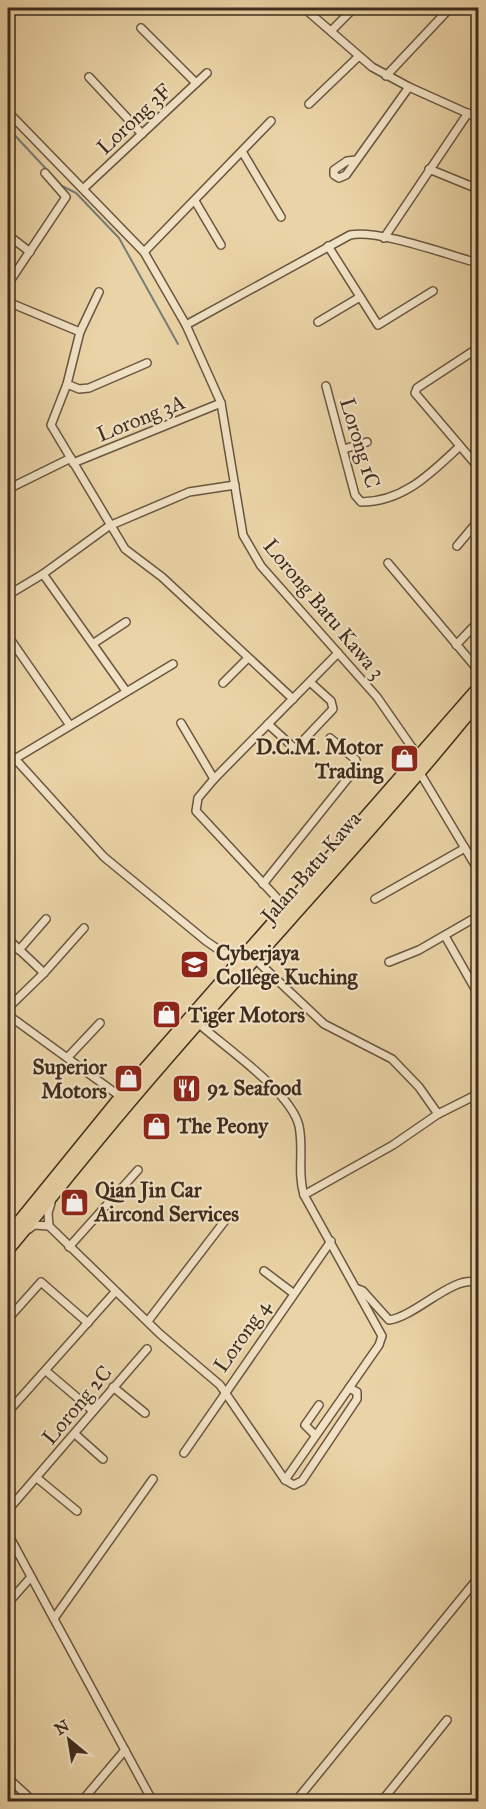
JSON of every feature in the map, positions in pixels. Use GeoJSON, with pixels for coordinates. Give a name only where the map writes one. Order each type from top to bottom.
{"type":"FeatureCollection","features":[{"type":"Feature","properties":{"kind":"highway","name":"Jalan Batu Kawa"},"geometry":{"type":"LineString","coordinates":[[8,1249],[13,1236],[121,1097],[420,759],[478,689]]}},
{"type":"Feature","properties":{"kind":"highway","name":"Jalan Batu Kawa"},"geometry":{"type":"LineString","coordinates":[[13,1236],[53,1198],[115,1119],[420,773],[478,700]]}},
{"type":"Feature","properties":{"kind":"street"},"geometry":{"type":"LineString","coordinates":[[304,8],[358,57],[386,76],[478,118]]}},
{"type":"Feature","properties":{"kind":"street"},"geometry":{"type":"LineString","coordinates":[[332,31],[354,8]]}},
{"type":"Feature","properties":{"kind":"street"},"geometry":{"type":"LineString","coordinates":[[386,76],[450,8]]}},
{"type":"Feature","properties":{"kind":"street"},"geometry":{"type":"LineString","coordinates":[[141,28],[196,83]]}},
{"type":"Feature","properties":{"kind":"street"},"geometry":{"type":"LineString","coordinates":[[309,104],[358,57]]}},
{"type":"Feature","properties":{"kind":"street","name":"Lorong 3F"},"geometry":{"type":"LineString","coordinates":[[84,188],[207,73]]}},
{"type":"Feature","properties":{"kind":"street"},"geometry":{"type":"LineString","coordinates":[[89,77],[142,134]]}},
{"type":"Feature","properties":{"kind":"street"},"geometry":{"type":"LineString","coordinates":[[356,160],[409,87]]}},
{"type":"Feature","properties":{"kind":"street","name":"Lorong Batu Kawa 3"},"geometry":{"type":"LineString","coordinates":[[8,112],[12,122],[84,188],[144,252],[186,325],[221,403],[246,544],[261,566],[377,697],[420,759]]}},
{"type":"Feature","properties":{"kind":"street"},"geometry":{"type":"LineString","coordinates":[[384,238],[468,113]]}},
{"type":"Feature","properties":{"kind":"street"},"geometry":{"type":"LineString","coordinates":[[144,252],[271,122]]}},
{"type":"Feature","properties":{"kind":"street"},"geometry":{"type":"LineString","coordinates":[[243,153],[281,217]]}},
{"type":"Feature","properties":{"kind":"street"},"geometry":{"type":"LineString","coordinates":[[429,169],[478,189]]}},
{"type":"Feature","properties":{"kind":"street"},"geometry":{"type":"LineString","coordinates":[[8,284],[66,197],[45,173]]}},
{"type":"Feature","properties":{"kind":"street"},"geometry":{"type":"LineString","coordinates":[[195,201],[221,245]]}},
{"type":"Feature","properties":{"kind":"street"},"geometry":{"type":"LineString","coordinates":[[186,325],[328,246],[358,233],[478,263]]}},
{"type":"Feature","properties":{"kind":"street"},"geometry":{"type":"LineString","coordinates":[[8,235],[30,252]]}},
{"type":"Feature","properties":{"kind":"street"},"geometry":{"type":"LineString","coordinates":[[328,246],[378,325],[433,291]]}},
{"type":"Feature","properties":{"kind":"street"},"geometry":{"type":"LineString","coordinates":[[99,292],[80,332],[67,384],[51,425],[125,549],[162,577],[293,699]]}},
{"type":"Feature","properties":{"kind":"street"},"geometry":{"type":"LineString","coordinates":[[318,322],[360,297]]}},
{"type":"Feature","properties":{"kind":"street"},"geometry":{"type":"LineString","coordinates":[[8,302],[80,332]]}},
{"type":"Feature","properties":{"kind":"street"},"geometry":{"type":"LineString","coordinates":[[478,348],[417,388],[415,393],[478,467]]}},
{"type":"Feature","properties":{"kind":"street"},"geometry":{"type":"LineString","coordinates":[[67,384],[79,389],[89,388],[147,363]]}},
{"type":"Feature","properties":{"kind":"street","name":"Lorong 1C"},"geometry":{"type":"LineString","coordinates":[[326,386],[355,495],[361,502],[370,502],[409,490],[459,447]]}},
{"type":"Feature","properties":{"kind":"street","name":"Lorong 3A"},"geometry":{"type":"LineString","coordinates":[[8,489],[72,461],[221,403]]}},
{"type":"Feature","properties":{"kind":"street"},"geometry":{"type":"LineString","coordinates":[[344,449],[367,442]]}},
{"type":"Feature","properties":{"kind":"street"},"geometry":{"type":"LineString","coordinates":[[8,595],[43,574],[109,525],[180,495],[235,485]]}},
{"type":"Feature","properties":{"kind":"street"},"geometry":{"type":"LineString","coordinates":[[457,546],[478,521]]}},
{"type":"Feature","properties":{"kind":"street"},"geometry":{"type":"LineString","coordinates":[[388,563],[478,669]]}},
{"type":"Feature","properties":{"kind":"street"},"geometry":{"type":"LineString","coordinates":[[43,574],[126,691]]}},
{"type":"Feature","properties":{"kind":"street"},"geometry":{"type":"LineString","coordinates":[[94,643],[126,622]]}},
{"type":"Feature","properties":{"kind":"street"},"geometry":{"type":"LineString","coordinates":[[456,645],[478,622]]}},
{"type":"Feature","properties":{"kind":"street"},"geometry":{"type":"LineString","coordinates":[[8,636],[69,724]]}},
{"type":"Feature","properties":{"kind":"street"},"geometry":{"type":"LineString","coordinates":[[287,909],[196,811],[198,798],[338,653]]}},
{"type":"Feature","properties":{"kind":"street"},"geometry":{"type":"LineString","coordinates":[[223,683],[248,658]]}},
{"type":"Feature","properties":{"kind":"street"},"geometry":{"type":"LineString","coordinates":[[8,763],[69,724],[173,664]]}},
{"type":"Feature","properties":{"kind":"street"},"geometry":{"type":"LineString","coordinates":[[268,724],[293,747],[297,747],[333,709],[332,701],[310,682]]}},
{"type":"Feature","properties":{"kind":"street"},"geometry":{"type":"LineString","coordinates":[[181,723],[214,779]]}},
{"type":"Feature","properties":{"kind":"street"},"geometry":{"type":"LineString","coordinates":[[263,884],[356,768],[356,760],[330,738]]}},
{"type":"Feature","properties":{"kind":"street"},"geometry":{"type":"LineString","coordinates":[[8,752],[48,799],[104,857],[206,941],[238,963]]}},
{"type":"Feature","properties":{"kind":"street"},"geometry":{"type":"LineString","coordinates":[[420,773],[478,870]]}},
{"type":"Feature","properties":{"kind":"street"},"geometry":{"type":"LineString","coordinates":[[375,899],[465,848]]}},
{"type":"Feature","properties":{"kind":"street"},"geometry":{"type":"LineString","coordinates":[[389,962],[405,957],[478,916]]}},
{"type":"Feature","properties":{"kind":"street"},"geometry":{"type":"LineString","coordinates":[[19,950],[46,919]]}},
{"type":"Feature","properties":{"kind":"street"},"geometry":{"type":"LineString","coordinates":[[8,1008],[44,973],[84,927]]}},
{"type":"Feature","properties":{"kind":"street"},"geometry":{"type":"LineString","coordinates":[[445,936],[478,994]]}},
{"type":"Feature","properties":{"kind":"street"},"geometry":{"type":"LineString","coordinates":[[8,939],[44,973]]}},
{"type":"Feature","properties":{"kind":"street"},"geometry":{"type":"LineString","coordinates":[[256,960],[324,1024],[392,1059],[419,1087],[438,1114]]}},
{"type":"Feature","properties":{"kind":"street"},"geometry":{"type":"LineString","coordinates":[[8,1015],[121,1097]]}},
{"type":"Feature","properties":{"kind":"street"},"geometry":{"type":"LineString","coordinates":[[68,1057],[100,1023]]}},
{"type":"Feature","properties":{"kind":"street"},"geometry":{"type":"LineString","coordinates":[[199,1024],[291,1105],[300,1128],[300,1183],[303,1196],[357,1288],[382,1336],[379,1345],[285,1480]]}},
{"type":"Feature","properties":{"kind":"street"},"geometry":{"type":"LineString","coordinates":[[303,1196],[393,1145],[438,1114],[478,1094]]}},
{"type":"Feature","properties":{"kind":"street"},"geometry":{"type":"LineString","coordinates":[[69,1247],[138,1170]]}},
{"type":"Feature","properties":{"kind":"street"},"geometry":{"type":"LineString","coordinates":[[53,1198],[48,1208],[49,1226],[115,1292],[224,1390],[285,1480],[294,1485],[302,1481],[357,1399],[357,1392],[350,1388]]}},
{"type":"Feature","properties":{"kind":"street"},"geometry":{"type":"LineString","coordinates":[[148,1321],[227,1218]]}},
{"type":"Feature","properties":{"kind":"street"},"geometry":{"type":"LineString","coordinates":[[13,1236],[34,1225],[49,1226]]}},
{"type":"Feature","properties":{"kind":"street","name":"Lorong 4"},"geometry":{"type":"LineString","coordinates":[[183,1453],[224,1390],[330,1241]]}},
{"type":"Feature","properties":{"kind":"street"},"geometry":{"type":"LineString","coordinates":[[264,1271],[293,1293]]}},
{"type":"Feature","properties":{"kind":"street"},"geometry":{"type":"LineString","coordinates":[[8,1319],[41,1282],[88,1323]]}},
{"type":"Feature","properties":{"kind":"street"},"geometry":{"type":"LineString","coordinates":[[357,1288],[363,1291],[389,1320],[403,1317],[464,1282],[478,1283]]}},
{"type":"Feature","properties":{"kind":"street"},"geometry":{"type":"LineString","coordinates":[[8,1412],[115,1292]]}},
{"type":"Feature","properties":{"kind":"street","name":"Lorong 2C"},"geometry":{"type":"LineString","coordinates":[[8,1510],[147,1349]]}},
{"type":"Feature","properties":{"kind":"street"},"geometry":{"type":"LineString","coordinates":[[46,1371],[93,1411]]}},
{"type":"Feature","properties":{"kind":"street"},"geometry":{"type":"LineString","coordinates":[[113,1387],[145,1413]]}},
{"type":"Feature","properties":{"kind":"street"},"geometry":{"type":"LineString","coordinates":[[315,1436],[305,1425],[319,1405]]}},
{"type":"Feature","properties":{"kind":"street"},"geometry":{"type":"LineString","coordinates":[[75,1434],[103,1459]]}},
{"type":"Feature","properties":{"kind":"street"},"geometry":{"type":"LineString","coordinates":[[37,1478],[77,1511]]}},
{"type":"Feature","properties":{"kind":"street"},"geometry":{"type":"LineString","coordinates":[[55,1617],[153,1479]]}},
{"type":"Feature","properties":{"kind":"street"},"geometry":{"type":"LineString","coordinates":[[8,1534],[55,1617],[153,1802]]}},
{"type":"Feature","properties":{"kind":"street"},"geometry":{"type":"LineString","coordinates":[[8,1603],[32,1577]]}},
{"type":"Feature","properties":{"kind":"street"},"geometry":{"type":"LineString","coordinates":[[299,1800],[478,1578]]}},
{"type":"Feature","properties":{"kind":"street"},"geometry":{"type":"LineString","coordinates":[[381,1802],[447,1720]]}},
{"type":"Feature","properties":{"kind":"street"},"geometry":{"type":"LineString","coordinates":[[81,1802],[125,1750]]}},
{"type":"Feature","properties":{"kind":"street"},"geometry":{"type":"LineString","coordinates":[[8,1778],[25,1799],[34,1802]]}},
{"type":"Feature","properties":{"kind":"waterway"},"geometry":{"type":"LineString","coordinates":[[8,128],[62,186],[76,193],[119,238],[178,344]]}},
{"type":"Feature","properties":{"kind":"place","name":"D.C.M. Motor Trading"},"geometry":{"type":"Point","coordinates":[404,759]}},
{"type":"Feature","properties":{"kind":"place","name":"Cyberjaya College Kuching"},"geometry":{"type":"Point","coordinates":[195,965]}},
{"type":"Feature","properties":{"kind":"place","name":"Tiger Motors"},"geometry":{"type":"Point","coordinates":[167,1015]}},
{"type":"Feature","properties":{"kind":"place","name":"Superior Motors"},"geometry":{"type":"Point","coordinates":[128,1079]}},
{"type":"Feature","properties":{"kind":"place","name":"92 Seafood"},"geometry":{"type":"Point","coordinates":[186,1088]}},
{"type":"Feature","properties":{"kind":"place","name":"The Peony"},"geometry":{"type":"Point","coordinates":[156,1126]}},
{"type":"Feature","properties":{"kind":"place","name":"Qian Jin Car Aircond Services"},"geometry":{"type":"Point","coordinates":[74,1202]}}]}
